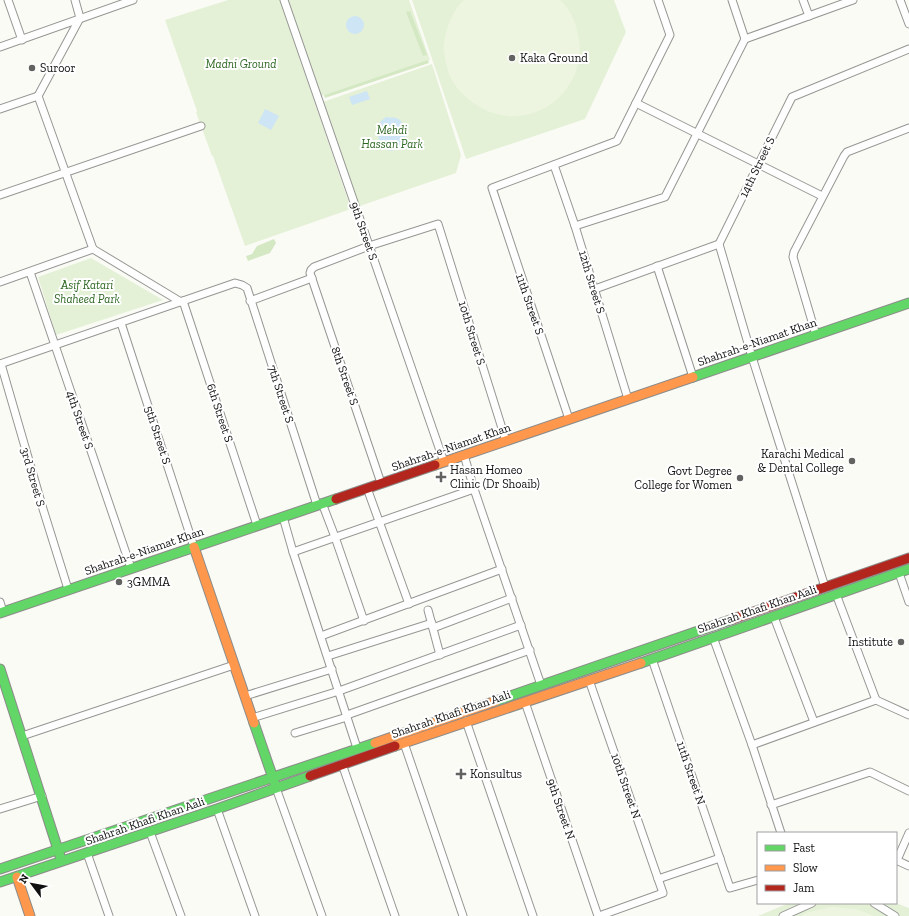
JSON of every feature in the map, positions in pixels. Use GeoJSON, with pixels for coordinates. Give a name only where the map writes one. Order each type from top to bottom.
{"type":"FeatureCollection","features":[{"type":"Feature","properties":{"kind":"main road","name":"Shahrah-e-Niamat Khan"},"geometry":{"type":"LineString","coordinates":[[2,612],[909,304]]}},
{"type":"Feature","properties":{"kind":"main road"},"geometry":{"type":"LineString","coordinates":[[194,547],[276,788]]}},
{"type":"Feature","properties":{"kind":"main road","name":"Shahrah Khafi Khan Aali"},"geometry":{"type":"LineString","coordinates":[[0,869],[273,778],[909,558]]}},
{"type":"Feature","properties":{"kind":"main road","name":"Shahrah Khafi Khan Aali"},"geometry":{"type":"LineString","coordinates":[[0,882],[217,809],[466,721],[775,617],[909,569]]}},
{"type":"Feature","properties":{"kind":"main road"},"geometry":{"type":"LineString","coordinates":[[775,617],[776,605]]}},
{"type":"Feature","properties":{"kind":"main road"},"geometry":{"type":"LineString","coordinates":[[766,608],[775,617]]}},
{"type":"Feature","properties":{"kind":"main road"},"geometry":{"type":"LineString","coordinates":[[653,647],[654,658]]}},
{"type":"Feature","properties":{"kind":"main road"},"geometry":{"type":"LineString","coordinates":[[0,669],[2,681],[42,796],[62,862]]}},
{"type":"Feature","properties":{"kind":"main road"},"geometry":{"type":"LineString","coordinates":[[539,686],[540,697]]}},
{"type":"Feature","properties":{"kind":"main road"},"geometry":{"type":"LineString","coordinates":[[17,877],[30,916]]}},
{"type":"Feature","properties":{"kind":"street"},"geometry":{"type":"LineString","coordinates":[[8,0],[22,40]]}},
{"type":"Feature","properties":{"kind":"street"},"geometry":{"type":"LineString","coordinates":[[0,109],[38,96],[80,18],[75,0]]}},
{"type":"Feature","properties":{"kind":"street"},"geometry":{"type":"LineString","coordinates":[[0,47],[133,0]]}},
{"type":"Feature","properties":{"kind":"street","name":"9th Street S"},"geometry":{"type":"LineString","coordinates":[[284,0],[444,462]]}},
{"type":"Feature","properties":{"kind":"street"},"geometry":{"type":"LineString","coordinates":[[554,165],[617,141],[670,35],[658,0]]}},
{"type":"Feature","properties":{"kind":"street"},"geometry":{"type":"LineString","coordinates":[[732,0],[745,39]]}},
{"type":"Feature","properties":{"kind":"street"},"geometry":{"type":"LineString","coordinates":[[803,0],[809,16]]}},
{"type":"Feature","properties":{"kind":"street"},"geometry":{"type":"LineString","coordinates":[[575,226],[665,197],[745,39],[853,0]]}},
{"type":"Feature","properties":{"kind":"street"},"geometry":{"type":"LineString","coordinates":[[900,0],[909,24]]}},
{"type":"Feature","properties":{"kind":"street","name":"14th Street S"},"geometry":{"type":"LineString","coordinates":[[719,244],[792,97],[909,49]]}},
{"type":"Feature","properties":{"kind":"street"},"geometry":{"type":"LineString","coordinates":[[38,96],[93,249],[182,302]]}},
{"type":"Feature","properties":{"kind":"street"},"geometry":{"type":"LineString","coordinates":[[636,103],[822,196]]}},
{"type":"Feature","properties":{"kind":"street"},"geometry":{"type":"LineString","coordinates":[[0,195],[201,126]]}},
{"type":"Feature","properties":{"kind":"street"},"geometry":{"type":"LineString","coordinates":[[816,335],[793,257],[794,252],[844,156],[848,152],[909,128]]}},
{"type":"Feature","properties":{"kind":"street","name":"11th Street S"},"geometry":{"type":"LineString","coordinates":[[554,165],[492,188],[569,419]]}},
{"type":"Feature","properties":{"kind":"street","name":"12th Street S"},"geometry":{"type":"LineString","coordinates":[[554,165],[575,226],[628,399]]}},
{"type":"Feature","properties":{"kind":"street","name":"10th Street S"},"geometry":{"type":"LineString","coordinates":[[369,246],[438,224],[506,441]]}},
{"type":"Feature","properties":{"kind":"street"},"geometry":{"type":"LineString","coordinates":[[594,289],[719,244],[752,357],[825,587]]}},
{"type":"Feature","properties":{"kind":"street","name":"8th Street S"},"geometry":{"type":"LineString","coordinates":[[369,246],[314,267],[310,273],[381,483]]}},
{"type":"Feature","properties":{"kind":"street"},"geometry":{"type":"LineString","coordinates":[[0,282],[93,249]]}},
{"type":"Feature","properties":{"kind":"street"},"geometry":{"type":"LineString","coordinates":[[657,266],[693,377]]}},
{"type":"Feature","properties":{"kind":"street","name":"4th Street S"},"geometry":{"type":"LineString","coordinates":[[30,272],[131,568]]}},
{"type":"Feature","properties":{"kind":"street"},"geometry":{"type":"LineString","coordinates":[[250,300],[312,278]]}},
{"type":"Feature","properties":{"kind":"street","name":"7th Street S"},"geometry":{"type":"LineString","coordinates":[[182,302],[235,283],[247,288],[319,504],[335,538],[364,620]]}},
{"type":"Feature","properties":{"kind":"street"},"geometry":{"type":"LineString","coordinates":[[0,364],[182,302]]}},
{"type":"Feature","properties":{"kind":"street","name":"6th Street S"},"geometry":{"type":"LineString","coordinates":[[182,302],[257,525]]}},
{"type":"Feature","properties":{"kind":"street","name":"5th Street S"},"geometry":{"type":"LineString","coordinates":[[121,323],[194,547]]}},
{"type":"Feature","properties":{"kind":"street","name":"3rd Street S"},"geometry":{"type":"LineString","coordinates":[[0,364],[68,590]]}},
{"type":"Feature","properties":{"kind":"street"},"geometry":{"type":"LineString","coordinates":[[464,455],[474,489],[522,625],[539,686]]}},
{"type":"Feature","properties":{"kind":"street"},"geometry":{"type":"LineString","coordinates":[[367,488],[409,604]]}},
{"type":"Feature","properties":{"kind":"street"},"geometry":{"type":"LineString","coordinates":[[293,552],[474,489]]}},
{"type":"Feature","properties":{"kind":"street"},"geometry":{"type":"LineString","coordinates":[[283,517],[357,748]]}},
{"type":"Feature","properties":{"kind":"street"},"geometry":{"type":"LineString","coordinates":[[322,636],[502,569]]}},
{"type":"Feature","properties":{"kind":"street"},"geometry":{"type":"LineString","coordinates":[[899,573],[909,602]]}},
{"type":"Feature","properties":{"kind":"street"},"geometry":{"type":"LineString","coordinates":[[836,594],[876,700]]}},
{"type":"Feature","properties":{"kind":"street"},"geometry":{"type":"LineString","coordinates":[[328,656],[433,625],[512,598]]}},
{"type":"Feature","properties":{"kind":"street"},"geometry":{"type":"LineString","coordinates":[[0,602],[2,612]]}},
{"type":"Feature","properties":{"kind":"street"},"geometry":{"type":"LineString","coordinates":[[428,610],[440,655]]}},
{"type":"Feature","properties":{"kind":"street"},"geometry":{"type":"LineString","coordinates":[[775,617],[814,722]]}},
{"type":"Feature","properties":{"kind":"street"},"geometry":{"type":"LineString","coordinates":[[252,718],[339,691],[522,625]]}},
{"type":"Feature","properties":{"kind":"street"},"geometry":{"type":"LineString","coordinates":[[713,637],[752,745],[781,832]]}},
{"type":"Feature","properties":{"kind":"street"},"geometry":{"type":"LineString","coordinates":[[295,733],[347,716],[530,650]]}},
{"type":"Feature","properties":{"kind":"street","name":"11th Street N"},"geometry":{"type":"LineString","coordinates":[[654,658],[730,888],[757,880]]}},
{"type":"Feature","properties":{"kind":"street"},"geometry":{"type":"LineString","coordinates":[[22,736],[234,665]]}},
{"type":"Feature","properties":{"kind":"street"},"geometry":{"type":"LineString","coordinates":[[245,696],[332,669]]}},
{"type":"Feature","properties":{"kind":"street","name":"10th Street N"},"geometry":{"type":"LineString","coordinates":[[589,680],[663,893],[598,916]]}},
{"type":"Feature","properties":{"kind":"street"},"geometry":{"type":"LineString","coordinates":[[752,745],[876,700],[909,715]]}},
{"type":"Feature","properties":{"kind":"street","name":"9th Street N"},"geometry":{"type":"LineString","coordinates":[[525,702],[598,916]]}},
{"type":"Feature","properties":{"kind":"street"},"geometry":{"type":"LineString","coordinates":[[466,721],[534,916]]}},
{"type":"Feature","properties":{"kind":"street"},"geometry":{"type":"LineString","coordinates":[[404,743],[463,916]]}},
{"type":"Feature","properties":{"kind":"street"},"geometry":{"type":"LineString","coordinates":[[342,764],[395,916]]}},
{"type":"Feature","properties":{"kind":"street"},"geometry":{"type":"LineString","coordinates":[[771,805],[870,772],[909,792]]}},
{"type":"Feature","properties":{"kind":"street"},"geometry":{"type":"LineString","coordinates":[[276,788],[322,916]]}},
{"type":"Feature","properties":{"kind":"street"},"geometry":{"type":"LineString","coordinates":[[0,809],[42,796]]}},
{"type":"Feature","properties":{"kind":"street"},"geometry":{"type":"LineString","coordinates":[[217,809],[255,916]]}},
{"type":"Feature","properties":{"kind":"street"},"geometry":{"type":"LineString","coordinates":[[150,832],[181,916]]}},
{"type":"Feature","properties":{"kind":"street"},"geometry":{"type":"LineString","coordinates":[[897,858],[909,833]]}},
{"type":"Feature","properties":{"kind":"street"},"geometry":{"type":"LineString","coordinates":[[87,853],[109,916]]}},
{"type":"Feature","properties":{"kind":"street"},"geometry":{"type":"LineString","coordinates":[[658,879],[720,858]]}},
{"type":"Feature","properties":{"kind":"street"},"geometry":{"type":"LineString","coordinates":[[897,860],[909,866]]}},
{"type":"Feature","properties":{"kind":"street"},"geometry":{"type":"LineString","coordinates":[[783,916],[810,904]]}},
{"type":"Feature","properties":{"kind":"street"},"geometry":{"type":"LineString","coordinates":[[876,904],[895,916]]}},
{"type":"Feature","properties":{"kind":"green space","name":"Madni Ground"},"geometry":{"type":"Polygon","coordinates":[[[228,0],[280,0],[351,209],[245,246],[196,112],[197,111],[165,20],[228,0]]]}},
{"type":"Feature","properties":{"kind":"green space"},"geometry":{"type":"Polygon","coordinates":[[[284,0],[409,0],[430,60],[318,97],[284,0]]]}},
{"type":"Feature","properties":{"kind":"green space"},"geometry":{"type":"Polygon","coordinates":[[[412,0],[614,0],[626,32],[585,119],[466,159],[412,0]]]}},
{"type":"Feature","properties":{"kind":"green space","name":"Kaka Ground"},"geometry":{"type":"Polygon","coordinates":[[[464,0],[560,0],[564,4],[575,23],[578,34],[580,45],[579,59],[573,78],[563,92],[551,104],[538,111],[523,115],[508,116],[492,113],[478,106],[464,95],[457,87],[449,73],[444,47],[446,31],[457,9],[464,0]]]}},
{"type":"Feature","properties":{"kind":"green space"},"geometry":{"type":"Polygon","coordinates":[[[410,11],[427,55],[423,56],[406,12],[410,11]]]}},
{"type":"Feature","properties":{"kind":"green space"},"geometry":{"type":"Polygon","coordinates":[[[428,60],[429,63],[325,98],[324,95],[428,60]]]}},
{"type":"Feature","properties":{"kind":"green space","name":"Mehdi Hassan Park"},"geometry":{"type":"Polygon","coordinates":[[[432,64],[461,155],[456,173],[354,208],[320,103],[432,64]]]}},
{"type":"Feature","properties":{"kind":"green space"},"geometry":{"type":"Polygon","coordinates":[[[274,239],[276,243],[270,253],[248,261],[246,256],[252,254],[257,246],[274,239]]]}},
{"type":"Feature","properties":{"kind":"green space","name":"Asif Katari Shaheed Park"},"geometry":{"type":"Polygon","coordinates":[[[91,258],[163,300],[56,335],[38,277],[91,258]]]}},
{"type":"Feature","properties":{"kind":"green space"},"geometry":{"type":"Polygon","coordinates":[[[897,903],[909,908],[909,916],[758,916],[787,904],[897,903]]]}},
{"type":"Feature","properties":{"kind":"green space"},"geometry":{"type":"Polygon","coordinates":[[[831,907],[856,909],[874,916],[801,916],[806,913],[831,907]]]}},
{"type":"Feature","properties":{"kind":"water"},"geometry":{"type":"Polygon","coordinates":[[[355,16],[361,19],[364,25],[361,31],[355,34],[349,31],[346,25],[349,19],[355,16]]]}},
{"type":"Feature","properties":{"kind":"water"},"geometry":{"type":"Polygon","coordinates":[[[367,91],[370,99],[352,105],[349,97],[367,91]]]}},
{"type":"Feature","properties":{"kind":"water"},"geometry":{"type":"Polygon","coordinates":[[[265,109],[279,116],[271,130],[258,123],[265,109]]]}},
{"type":"Feature","properties":{"kind":"water"},"geometry":{"type":"Polygon","coordinates":[[[386,117],[399,120],[404,125],[405,129],[405,144],[394,150],[384,149],[379,138],[378,127],[380,122],[386,117]]]}},
{"type":"Feature","properties":{"kind":"traffic: fast"},"geometry":{"type":"LineString","coordinates":[[693,377],[909,303]]}},
{"type":"Feature","properties":{"kind":"traffic: fast"},"geometry":{"type":"LineString","coordinates":[[0,613],[336,499]]}},
{"type":"Feature","properties":{"kind":"traffic: fast"},"geometry":{"type":"LineString","coordinates":[[641,663],[909,569]]}},
{"type":"Feature","properties":{"kind":"traffic: fast"},"geometry":{"type":"LineString","coordinates":[[496,701],[733,619]]}},
{"type":"Feature","properties":{"kind":"traffic: fast"},"geometry":{"type":"LineString","coordinates":[[0,669],[60,856]]}},
{"type":"Feature","properties":{"kind":"traffic: fast"},"geometry":{"type":"LineString","coordinates":[[254,723],[275,784]]}},
{"type":"Feature","properties":{"kind":"traffic: fast"},"geometry":{"type":"LineString","coordinates":[[0,869],[375,743]]}},
{"type":"Feature","properties":{"kind":"traffic: fast"},"geometry":{"type":"LineString","coordinates":[[0,882],[310,776]]}},
{"type":"Feature","properties":{"kind":"traffic: slow"},"geometry":{"type":"LineString","coordinates":[[435,465],[693,377]]}},
{"type":"Feature","properties":{"kind":"traffic: slow"},"geometry":{"type":"LineString","coordinates":[[194,547],[254,723]]}},
{"type":"Feature","properties":{"kind":"traffic: slow"},"geometry":{"type":"LineString","coordinates":[[395,746],[641,663]]}},
{"type":"Feature","properties":{"kind":"traffic: slow"},"geometry":{"type":"LineString","coordinates":[[375,743],[496,701]]}},
{"type":"Feature","properties":{"kind":"traffic: slow"},"geometry":{"type":"LineString","coordinates":[[17,877],[30,916]]}},
{"type":"Feature","properties":{"kind":"traffic: jam"},"geometry":{"type":"LineString","coordinates":[[336,499],[435,465]]}},
{"type":"Feature","properties":{"kind":"traffic: jam"},"geometry":{"type":"LineString","coordinates":[[733,619],[909,558]]}},
{"type":"Feature","properties":{"kind":"traffic: jam"},"geometry":{"type":"LineString","coordinates":[[310,776],[395,746]]}},
{"type":"Feature","properties":{"kind":"place","name":"Kaka Ground"},"geometry":{"type":"Point","coordinates":[512,58]}},
{"type":"Feature","properties":{"kind":"place","name":"Suroor"},"geometry":{"type":"Point","coordinates":[32,68]}},
{"type":"Feature","properties":{"kind":"place","name":"Karachi Medical & Dental College"},"geometry":{"type":"Point","coordinates":[852,461]}},
{"type":"Feature","properties":{"kind":"place","name":"Hasan Homeo Clinic (Dr Shoaib)"},"geometry":{"type":"Point","coordinates":[441,477]}},
{"type":"Feature","properties":{"kind":"place","name":"Govt Degree College for Women"},"geometry":{"type":"Point","coordinates":[740,478]}},
{"type":"Feature","properties":{"kind":"place","name":"3GMMA"},"geometry":{"type":"Point","coordinates":[119,582]}},
{"type":"Feature","properties":{"kind":"place","name":"Institute"},"geometry":{"type":"Point","coordinates":[901,642]}},
{"type":"Feature","properties":{"kind":"place","name":"Konsultus"},"geometry":{"type":"Point","coordinates":[461,774]}}]}
